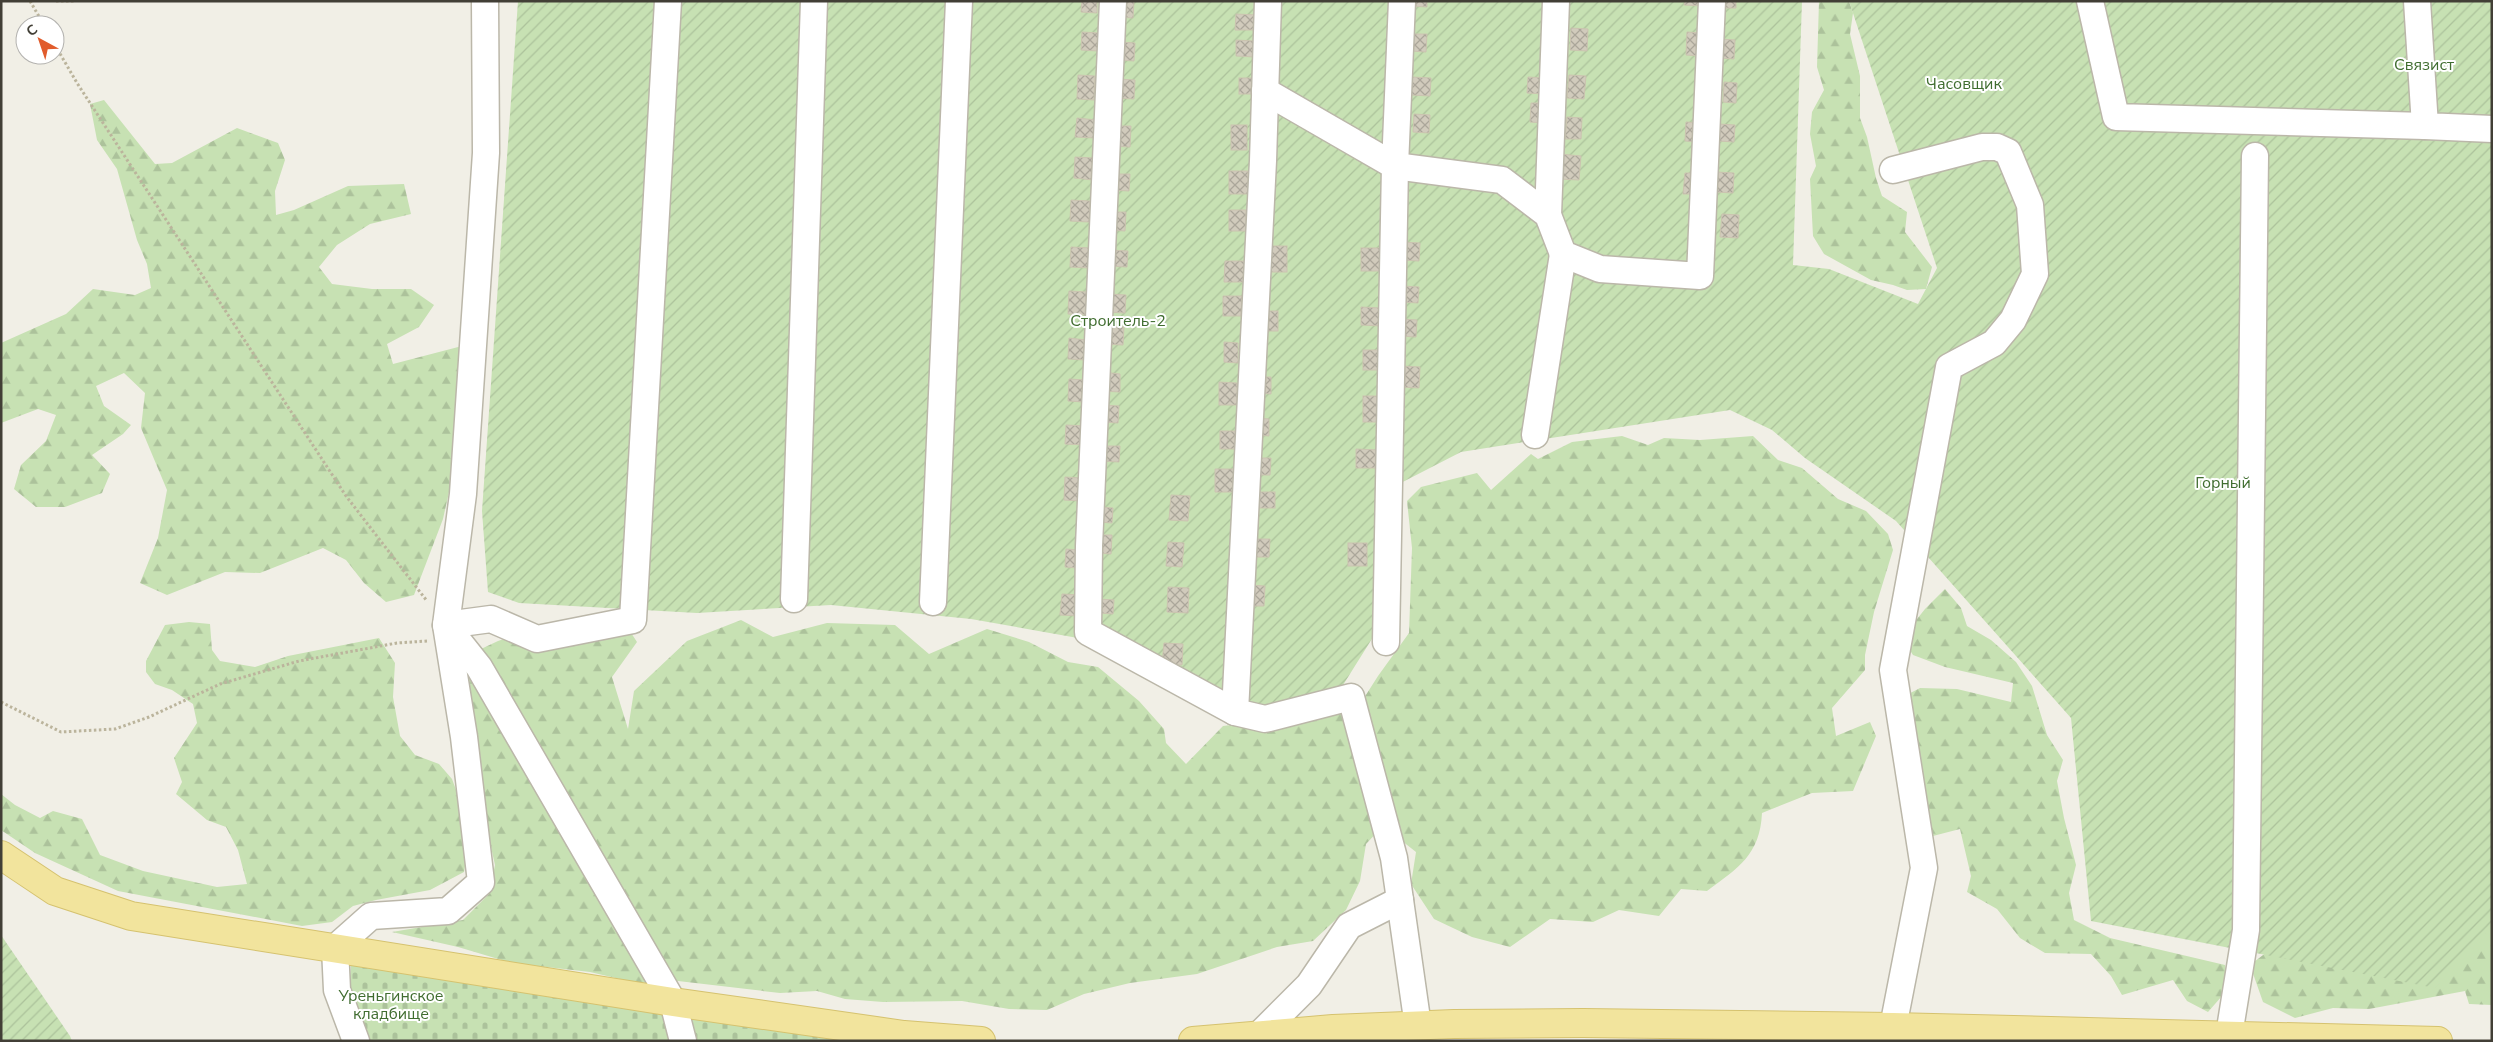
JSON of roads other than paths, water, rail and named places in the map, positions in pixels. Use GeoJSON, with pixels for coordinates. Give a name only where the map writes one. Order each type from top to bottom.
{"type":"FeatureCollection","features":[{"type":"Feature","properties":{"kind":"main road"},"geometry":{"type":"LineString","coordinates":[[1,855],[56,891],[131,916],[673,1002],[904,1034],[981,1041]]}},
{"type":"Feature","properties":{"kind":"main road"},"geometry":{"type":"LineString","coordinates":[[1193,1041],[1259,1035],[1331,1035],[1418,1026],[1583,1023],[1906,1031],[2229,1035],[2438,1041]]}},
{"type":"Feature","properties":{"kind":"lane"},"geometry":{"type":"LineString","coordinates":[[356,1041],[337,990],[335,948],[371,916],[448,910],[481,882],[464,737],[447,633],[463,494],[486,153],[484,1]]}},
{"type":"Feature","properties":{"kind":"lane"},"geometry":{"type":"LineString","coordinates":[[447,633],[491,620],[537,640],[633,620],[668,1]]}},
{"type":"Feature","properties":{"kind":"lane"},"geometry":{"type":"LineString","coordinates":[[794,599],[814,1]]}},
{"type":"Feature","properties":{"kind":"lane"},"geometry":{"type":"LineString","coordinates":[[933,602],[959,1]]}},
{"type":"Feature","properties":{"kind":"lane"},"geometry":{"type":"LineString","coordinates":[[1113,1],[1089,546],[1088,632],[1235,712],[1265,718],[1351,698],[1394,858],[1418,1026]]}},
{"type":"Feature","properties":{"kind":"lane"},"geometry":{"type":"LineString","coordinates":[[1235,712],[1268,1]]}},
{"type":"Feature","properties":{"kind":"lane"},"geometry":{"type":"LineString","coordinates":[[1386,642],[1395,166],[1402,1]]}},
{"type":"Feature","properties":{"kind":"lane"},"geometry":{"type":"LineString","coordinates":[[1535,435],[1563,254],[1548,214],[1556,1]]}},
{"type":"Feature","properties":{"kind":"lane"},"geometry":{"type":"LineString","coordinates":[[1563,254],[1600,269],[1700,276],[1712,1]]}},
{"type":"Feature","properties":{"kind":"lane"},"geometry":{"type":"LineString","coordinates":[[2090,1],[2116,117],[2492,129]]}},
{"type":"Feature","properties":{"kind":"lane"},"geometry":{"type":"LineString","coordinates":[[2418,1],[2425,126]]}},
{"type":"Feature","properties":{"kind":"lane"},"geometry":{"type":"LineString","coordinates":[[1265,91],[1395,166],[1502,180],[1548,214]]}},
{"type":"Feature","properties":{"kind":"lane"},"geometry":{"type":"LineString","coordinates":[[1893,170],[1982,147],[1997,147],[2008,152],[2030,205],[2035,274],[2013,320],[1994,343],[1949,367],[1893,670],[1924,868],[1906,1031]]}},
{"type":"Feature","properties":{"kind":"lane"},"geometry":{"type":"LineString","coordinates":[[2229,1035],[2246,930],[2255,156]]}},
{"type":"Feature","properties":{"kind":"lane"},"geometry":{"type":"LineString","coordinates":[[447,633],[479,668],[673,1002],[683,1041]]}},
{"type":"Feature","properties":{"kind":"lane"},"geometry":{"type":"LineString","coordinates":[[1259,1035],[1309,985],[1349,926],[1400,900]]}},
{"type":"Feature","properties":{"kind":"park label","name":"Связист"},"geometry":{"type":"Point","coordinates":[2424,65]}},
{"type":"Feature","properties":{"kind":"park label","name":"Часовщик"},"geometry":{"type":"Point","coordinates":[1964,84]}},
{"type":"Feature","properties":{"kind":"park label","name":"Строитель-2"},"geometry":{"type":"Point","coordinates":[1118,321]}},
{"type":"Feature","properties":{"kind":"park label","name":"Горный"},"geometry":{"type":"Point","coordinates":[2223,483]}},
{"type":"Feature","properties":{"kind":"park label","name":"Уреньгинское кладбище"},"geometry":{"type":"Point","coordinates":[391,1005]}}]}
